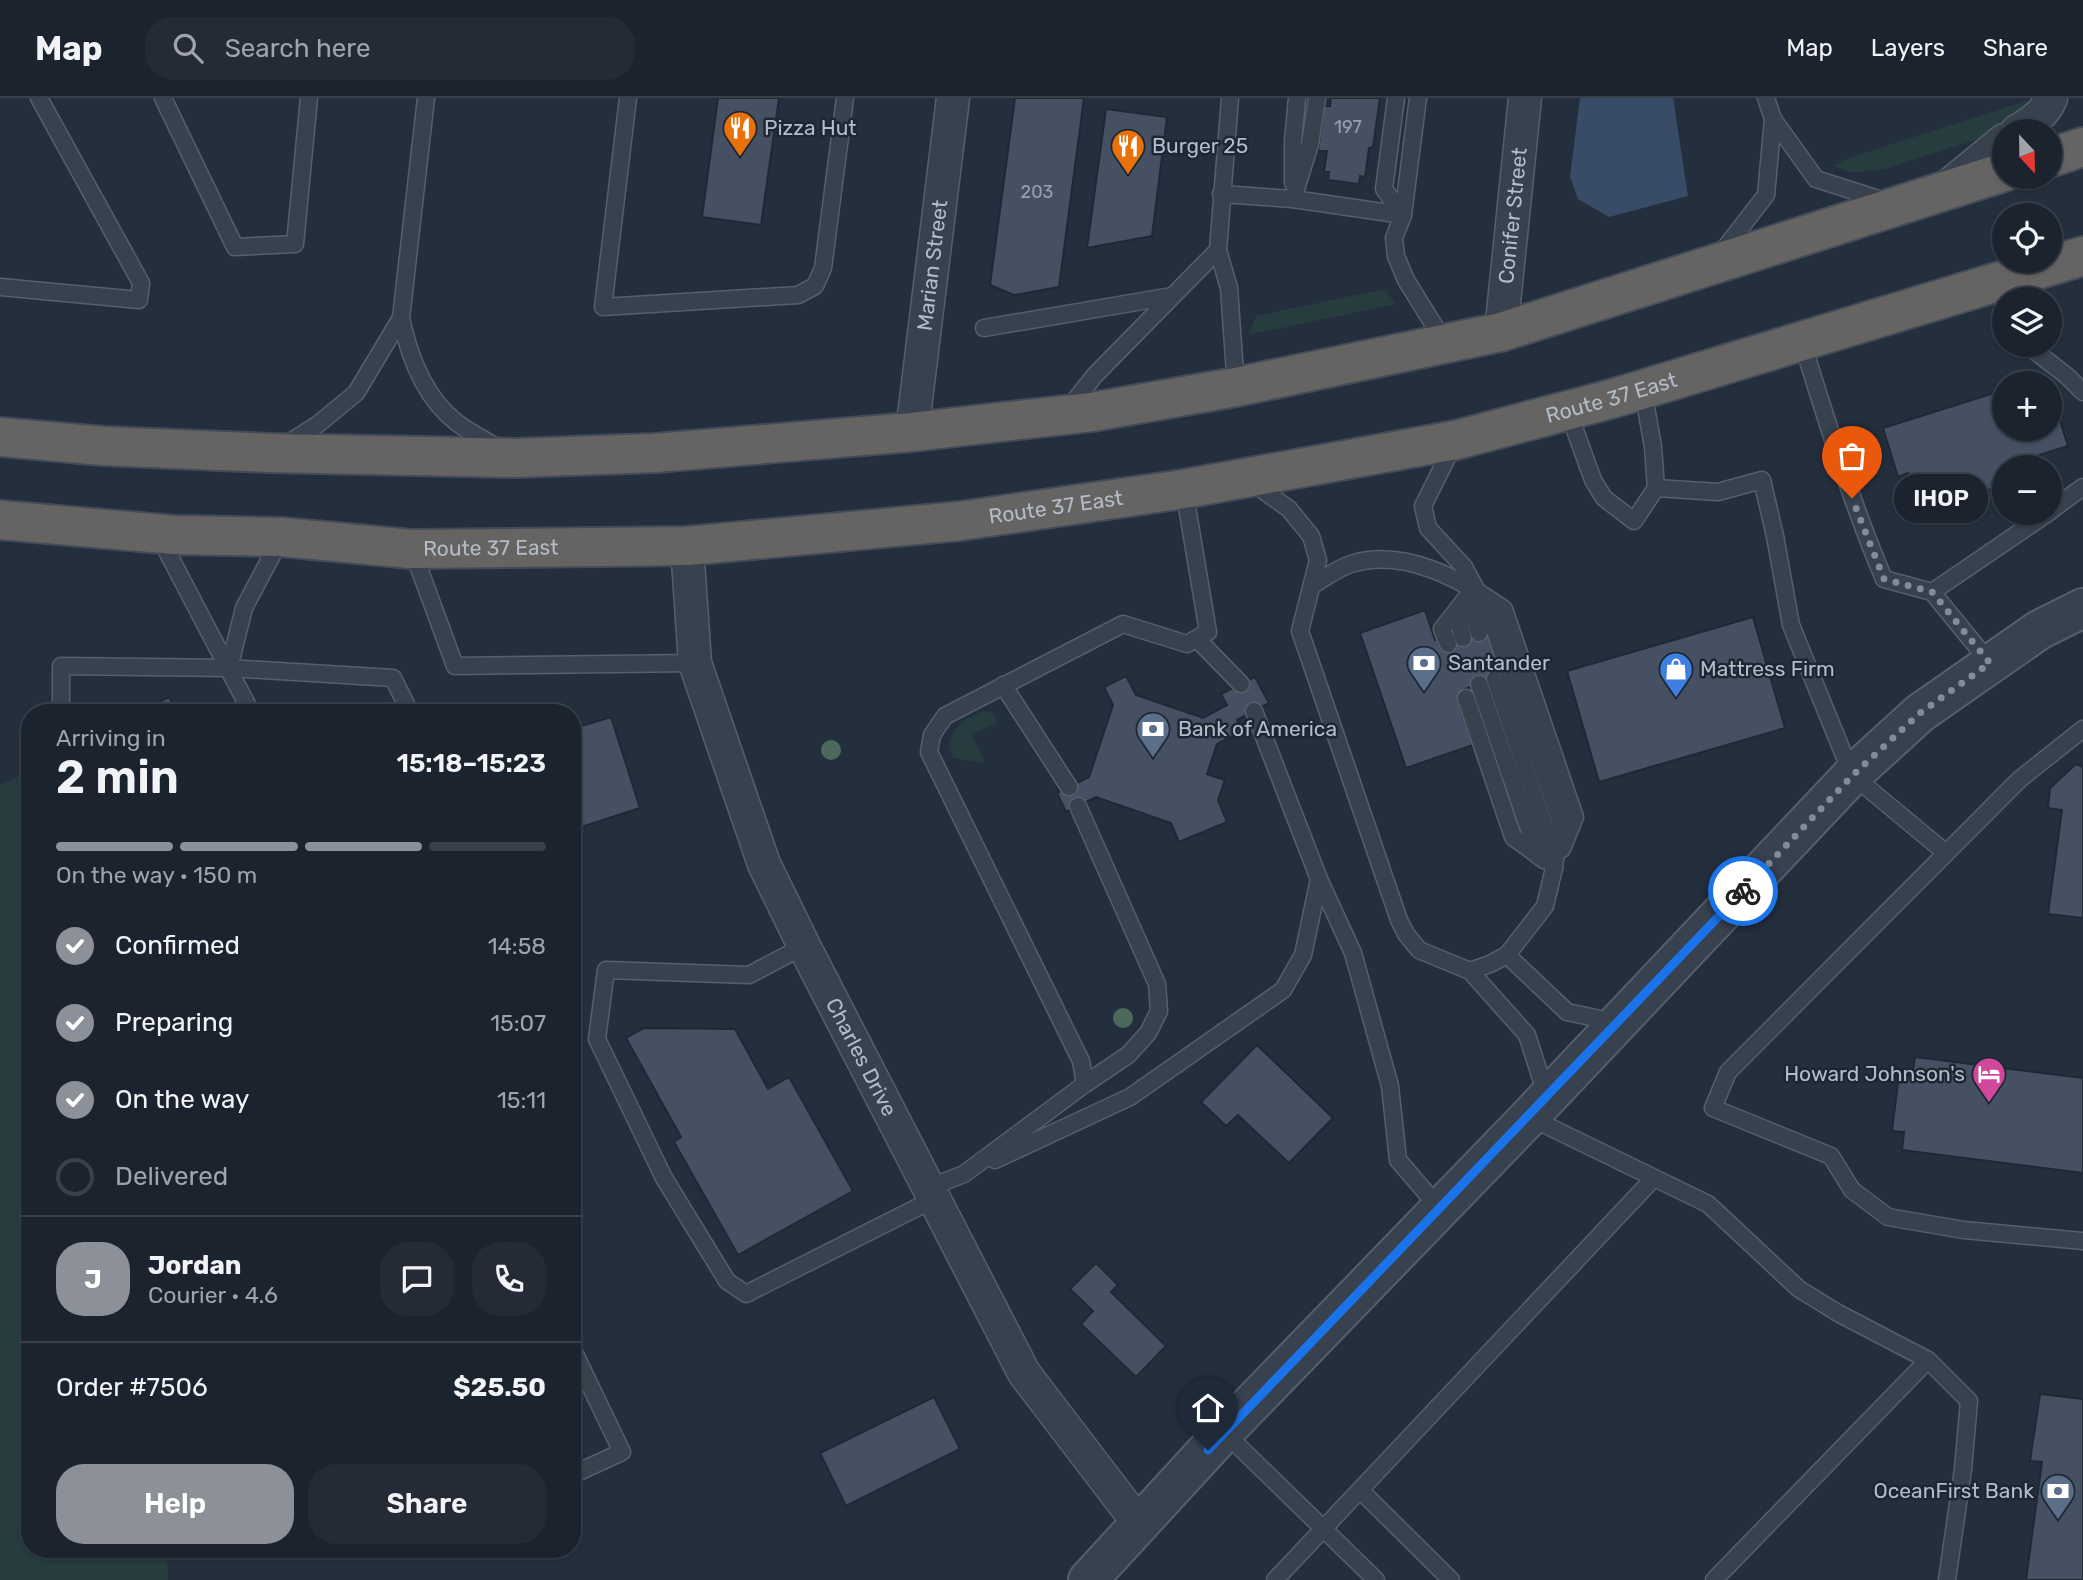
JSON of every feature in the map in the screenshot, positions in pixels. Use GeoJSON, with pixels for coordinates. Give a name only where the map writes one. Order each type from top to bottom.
{"type":"FeatureCollection","features":[{"type":"Feature","properties":{"kind":"highway"},"geometry":{"type":"LineString","coordinates":[[2062,154],[2083,147]]}},
{"type":"Feature","properties":{"kind":"highway"},"geometry":{"type":"LineString","coordinates":[[0,437],[103,446],[271,453],[516,458],[655,453],[912,432],[1063,415],[1236,387],[1501,332],[1714,262],[1992,176]]}},
{"type":"Feature","properties":{"kind":"highway","name":"Route 37 East"},"geometry":{"type":"LineString","coordinates":[[2010,287],[2083,256]]}},
{"type":"Feature","properties":{"kind":"highway","name":"Route 37 East"},"geometry":{"type":"LineString","coordinates":[[0,520],[158,533],[281,537],[411,549],[687,546],[960,521],[1184,489],[1456,440],[1643,390],[1802,342],[1992,293]]}},
{"type":"Feature","properties":{"kind":"street","name":"Marian Street"},"geometry":{"type":"LineString","coordinates":[[912,432],[953,98]]}},
{"type":"Feature","properties":{"kind":"street","name":"Conifer Street"},"geometry":{"type":"LineString","coordinates":[[1501,332],[1525,98]]}},
{"type":"Feature","properties":{"kind":"street"},"geometry":{"type":"LineString","coordinates":[[2036,119],[2049,105],[2051,98]]}},
{"type":"Feature","properties":{"kind":"street"},"geometry":{"type":"LineString","coordinates":[[1939,193],[1992,150]]}},
{"type":"Feature","properties":{"kind":"street","name":"Charles Drive"},"geometry":{"type":"LineString","coordinates":[[687,546],[695,663],[764,864],[1024,1373],[1140,1525]]}},
{"type":"Feature","properties":{"kind":"street"},"geometry":{"type":"LineString","coordinates":[[1088,1580],[1224,1432],[1853,775],[1920,713],[2039,630],[2083,608]]}},
{"type":"Feature","properties":{"kind":"lane"},"geometry":{"type":"LineString","coordinates":[[0,286],[139,300],[141,283],[39,98]]}},
{"type":"Feature","properties":{"kind":"lane"},"geometry":{"type":"LineString","coordinates":[[163,98],[235,247],[295,244],[309,98]]}},
{"type":"Feature","properties":{"kind":"lane"},"geometry":{"type":"LineString","coordinates":[[426,98],[401,318],[409,352],[428,390],[455,422],[516,458]]}},
{"type":"Feature","properties":{"kind":"lane"},"geometry":{"type":"LineString","coordinates":[[628,98],[603,307],[798,295],[815,286],[823,268],[845,98]]}},
{"type":"Feature","properties":{"kind":"lane"},"geometry":{"type":"LineString","coordinates":[[1230,98],[1218,250],[1229,288],[1236,387]]}},
{"type":"Feature","properties":{"kind":"lane"},"geometry":{"type":"LineString","coordinates":[[1293,199],[1293,141],[1297,98]]}},
{"type":"Feature","properties":{"kind":"lane"},"geometry":{"type":"LineString","coordinates":[[1293,199],[1310,144],[1317,98]]}},
{"type":"Feature","properties":{"kind":"lane"},"geometry":{"type":"LineString","coordinates":[[1396,98],[1384,189],[1403,215]]}},
{"type":"Feature","properties":{"kind":"lane"},"geometry":{"type":"LineString","coordinates":[[1418,98],[1403,215],[1394,238],[1396,256],[1406,280],[1446,345]]}},
{"type":"Feature","properties":{"kind":"lane"},"geometry":{"type":"LineString","coordinates":[[1766,98],[1773,119],[1816,179],[1897,204]]}},
{"type":"Feature","properties":{"kind":"lane"},"geometry":{"type":"LineString","coordinates":[[1714,262],[1766,195],[1773,119]]}},
{"type":"Feature","properties":{"kind":"lane"},"geometry":{"type":"LineString","coordinates":[[1221,194],[1293,199],[1403,215]]}},
{"type":"Feature","properties":{"kind":"lane"},"geometry":{"type":"LineString","coordinates":[[1063,415],[1095,375],[1218,250]]}},
{"type":"Feature","properties":{"kind":"lane"},"geometry":{"type":"LineString","coordinates":[[984,328],[1172,296]]}},
{"type":"Feature","properties":{"kind":"lane"},"geometry":{"type":"LineString","coordinates":[[271,453],[317,425],[356,393],[401,318]]}},
{"type":"Feature","properties":{"kind":"lane"},"geometry":{"type":"LineString","coordinates":[[1802,342],[1836,453],[1868,543],[1884,579],[1932,592],[1990,663]]}},
{"type":"Feature","properties":{"kind":"lane"},"geometry":{"type":"LineString","coordinates":[[2042,357],[2083,392]]}},
{"type":"Feature","properties":{"kind":"lane"},"geometry":{"type":"LineString","coordinates":[[1568,411],[1593,481],[1604,498],[1634,521],[1656,488],[1653,447],[1643,390]]}},
{"type":"Feature","properties":{"kind":"lane"},"geometry":{"type":"LineString","coordinates":[[1456,440],[1423,506],[1429,528],[1465,568],[1474,588],[1474,618],[1463,639],[1442,629],[1474,588]]}},
{"type":"Feature","properties":{"kind":"lane"},"geometry":{"type":"LineString","coordinates":[[1245,478],[1289,509],[1311,536],[1318,560],[1300,631],[1399,920],[1419,950],[1470,971],[1527,1035],[1538,1107],[1653,1179],[1708,1204],[1799,1289],[1838,1313],[1928,1360],[1969,1401],[1963,1469],[1947,1580]]}},
{"type":"Feature","properties":{"kind":"lane"},"geometry":{"type":"LineString","coordinates":[[1656,488],[1718,492],[1762,480],[1776,536],[1791,625],[1853,775],[1946,853]]}},
{"type":"Feature","properties":{"kind":"lane"},"geometry":{"type":"LineString","coordinates":[[2062,502],[2083,487]]}},
{"type":"Feature","properties":{"kind":"lane"},"geometry":{"type":"LineString","coordinates":[[1085,1084],[1081,1061],[929,752],[932,735],[945,716],[1123,624],[1188,644],[1208,632],[1184,489]]}},
{"type":"Feature","properties":{"kind":"lane"},"geometry":{"type":"LineString","coordinates":[[1932,592],[2030,525]]}},
{"type":"Feature","properties":{"kind":"lane"},"geometry":{"type":"LineString","coordinates":[[158,533],[247,704]]}},
{"type":"Feature","properties":{"kind":"lane"},"geometry":{"type":"LineString","coordinates":[[229,668],[244,608],[281,537]]}},
{"type":"Feature","properties":{"kind":"lane"},"geometry":{"type":"LineString","coordinates":[[411,549],[455,666],[695,663]]}},
{"type":"Feature","properties":{"kind":"lane"},"geometry":{"type":"LineString","coordinates":[[1313,585],[1351,564],[1373,560],[1393,561],[1436,569],[1474,588],[1504,609],[1575,817],[1554,867],[1545,906],[1507,955],[1470,971]]}},
{"type":"Feature","properties":{"kind":"lane"},"geometry":{"type":"LineString","coordinates":[[1198,640],[1241,684]]}},
{"type":"Feature","properties":{"kind":"lane"},"geometry":{"type":"LineString","coordinates":[[61,704],[61,666],[229,668],[393,678],[406,704]]}},
{"type":"Feature","properties":{"kind":"lane"},"geometry":{"type":"LineString","coordinates":[[1487,681],[1530,832],[1554,867]]}},
{"type":"Feature","properties":{"kind":"lane"},"geometry":{"type":"LineString","coordinates":[[1003,685],[1069,787]]}},
{"type":"Feature","properties":{"kind":"lane"},"geometry":{"type":"LineString","coordinates":[[1466,698],[1513,838],[1554,867]]}},
{"type":"Feature","properties":{"kind":"lane"},"geometry":{"type":"LineString","coordinates":[[1254,711],[1319,879],[1353,953],[1390,1086],[1398,1160],[1440,1209]]}},
{"type":"Feature","properties":{"kind":"lane"},"geometry":{"type":"LineString","coordinates":[[2083,729],[2020,779],[1728,1072],[1713,1108],[1830,1156],[1852,1189],[1888,1217],[1964,1230],[2083,1241]]}},
{"type":"Feature","properties":{"kind":"lane"},"geometry":{"type":"LineString","coordinates":[[804,946],[749,975],[607,970],[597,1039],[664,1178],[727,1281],[746,1294],[964,1174],[1128,1055],[1148,1033],[1159,1011],[1157,984],[1078,806]]}},
{"type":"Feature","properties":{"kind":"lane"},"geometry":{"type":"LineString","coordinates":[[964,1174],[1130,1097],[1283,990],[1303,955],[1319,879]]}},
{"type":"Feature","properties":{"kind":"lane"},"geometry":{"type":"LineString","coordinates":[[1507,955],[1567,1012],[1618,1023]]}},
{"type":"Feature","properties":{"kind":"lane"},"geometry":{"type":"LineString","coordinates":[[1275,1580],[1653,1179]]}},
{"type":"Feature","properties":{"kind":"lane"},"geometry":{"type":"LineString","coordinates":[[1714,1580],[1928,1360]]}},
{"type":"Feature","properties":{"kind":"lane"},"geometry":{"type":"LineString","coordinates":[[581,1368],[622,1452],[581,1471]]}},
{"type":"Feature","properties":{"kind":"lane"},"geometry":{"type":"LineString","coordinates":[[1224,1432],[1376,1580]]}},
{"type":"Feature","properties":{"kind":"lane"},"geometry":{"type":"LineString","coordinates":[[1360,1490],[1451,1580]]}},
{"type":"Feature","properties":{"kind":"green space"},"geometry":{"type":"Polygon","coordinates":[[[2037,101],[2019,119],[1992,119],[1992,134],[1885,169],[1853,173],[1833,166],[1846,159],[2022,102],[2037,101]]]}},
{"type":"Feature","properties":{"kind":"green space"},"geometry":{"type":"Polygon","coordinates":[[[1384,289],[1396,304],[1248,335],[1256,316],[1384,289]]]}},
{"type":"Feature","properties":{"kind":"green space"},"geometry":{"type":"Polygon","coordinates":[[[984,711],[994,714],[997,723],[971,734],[983,763],[953,758],[949,749],[955,730],[965,720],[984,711]]]}},
{"type":"Feature","properties":{"kind":"green space"},"geometry":{"type":"Polygon","coordinates":[[[21,775],[21,1558],[167,1558],[168,1580],[0,1580],[0,785],[21,775]]]}},
{"type":"Feature","properties":{"kind":"water"},"geometry":{"type":"Polygon","coordinates":[[[1580,98],[1673,98],[1688,196],[1609,217],[1578,199],[1570,176],[1580,98]]]}},
{"type":"Feature","properties":{"kind":"building","name":"Pizza Hut"},"geometry":{"type":"Polygon","coordinates":[[[718,98],[779,98],[761,225],[702,217],[718,98]]]}},
{"type":"Feature","properties":{"kind":"building"},"geometry":{"type":"Polygon","coordinates":[[[1015,98],[1084,98],[1059,287],[1014,295],[990,285],[1015,98]]]}},
{"type":"Feature","properties":{"kind":"building"},"geometry":{"type":"Polygon","coordinates":[[[1331,98],[1380,98],[1373,147],[1369,148],[1365,177],[1360,176],[1359,184],[1328,180],[1329,172],[1324,172],[1327,151],[1318,151],[1324,106],[1330,106],[1331,98]]]}},
{"type":"Feature","properties":{"kind":"building","name":"Burger 25"},"geometry":{"type":"Polygon","coordinates":[[[1106,109],[1167,117],[1152,236],[1087,248],[1106,109]]]}},
{"type":"Feature","properties":{"kind":"building"},"geometry":{"type":"Polygon","coordinates":[[[1992,394],[1992,441],[2062,441],[2062,427],[2068,446],[2039,455],[1992,455],[1992,489],[1951,502],[1954,513],[1923,523],[1908,473],[1898,477],[1883,428],[1992,394]]]}},
{"type":"Feature","properties":{"kind":"building","name":"Santander"},"geometry":{"type":"Polygon","coordinates":[[[1425,610],[1440,647],[1493,628],[1509,673],[1465,689],[1468,698],[1458,701],[1473,745],[1406,768],[1360,633],[1425,610]]]}},
{"type":"Feature","properties":{"kind":"building","name":"Mattress Firm"},"geometry":{"type":"Polygon","coordinates":[[[1753,617],[1785,728],[1599,782],[1567,671],[1753,617]]]}},
{"type":"Feature","properties":{"kind":"building","name":"Bank of America"},"geometry":{"type":"Polygon","coordinates":[[[1126,676],[1136,695],[1203,718],[1227,705],[1221,694],[1255,677],[1269,703],[1237,720],[1243,731],[1217,744],[1207,774],[1225,780],[1218,800],[1227,822],[1179,842],[1171,823],[1096,797],[1066,812],[1057,793],[1089,777],[1113,705],[1104,687],[1126,676]]]}},
{"type":"Feature","properties":{"kind":"building"},"geometry":{"type":"Polygon","coordinates":[[[169,697],[173,704],[155,704],[169,697]]]}},
{"type":"Feature","properties":{"kind":"building"},"geometry":{"type":"Polygon","coordinates":[[[611,717],[640,808],[581,827],[581,726],[611,717]]]}},
{"type":"Feature","properties":{"kind":"building"},"geometry":{"type":"Polygon","coordinates":[[[2076,764],[2083,767],[2083,918],[2048,914],[2062,810],[2048,808],[2050,788],[2076,764]]]}},
{"type":"Feature","properties":{"kind":"building"},"geometry":{"type":"Polygon","coordinates":[[[644,1028],[735,1029],[768,1089],[789,1077],[853,1191],[738,1255],[674,1142],[681,1137],[626,1038],[644,1028]]]}},
{"type":"Feature","properties":{"kind":"building"},"geometry":{"type":"Polygon","coordinates":[[[1257,1045],[1333,1118],[1289,1163],[1238,1115],[1226,1126],[1201,1102],[1257,1045]]]}},
{"type":"Feature","properties":{"kind":"building","name":"Howard Johnson's"},"geometry":{"type":"Polygon","coordinates":[[[1915,1057],[2083,1078],[2083,1173],[1902,1150],[1904,1132],[1892,1131],[1899,1075],[1912,1076],[1915,1057]]]}},
{"type":"Feature","properties":{"kind":"building"},"geometry":{"type":"Polygon","coordinates":[[[1096,1263],[1118,1285],[1111,1292],[1166,1346],[1136,1377],[1081,1324],[1093,1311],[1070,1289],[1096,1263]]]}},
{"type":"Feature","properties":{"kind":"building","name":"OceanFirst Bank"},"geometry":{"type":"Polygon","coordinates":[[[2040,1394],[2083,1399],[2083,1580],[2026,1580],[2042,1462],[2030,1461],[2040,1394]]]}},
{"type":"Feature","properties":{"kind":"building"},"geometry":{"type":"Polygon","coordinates":[[[934,1397],[960,1449],[846,1506],[820,1453],[934,1397]]]}},
{"type":"Feature","properties":{"kind":"way so far"},"geometry":{"type":"LineString","coordinates":[[1743,891],[1853,775],[1920,713],[1990,663],[1932,592],[1884,579],[1852,498]]}},
{"type":"Feature","properties":{"kind":"place","name":"Pizza Hut"},"geometry":{"type":"Point","coordinates":[740,158]}},
{"type":"Feature","properties":{"kind":"place","name":"Burger 25"},"geometry":{"type":"Point","coordinates":[1128,176]}},
{"type":"Feature","properties":{"kind":"place","name":"IHOP"},"geometry":{"type":"Point","coordinates":[1852,498]}},
{"type":"Feature","properties":{"kind":"place","name":"Santander"},"geometry":{"type":"Point","coordinates":[1424,693]}},
{"type":"Feature","properties":{"kind":"place","name":"Mattress Firm"},"geometry":{"type":"Point","coordinates":[1676,699]}},
{"type":"Feature","properties":{"kind":"place","name":"Bank of America"},"geometry":{"type":"Point","coordinates":[1153,759]}},
{"type":"Feature","properties":{"kind":"place","name":"Howard Johnson's"},"geometry":{"type":"Point","coordinates":[1989,1104]}},
{"type":"Feature","properties":{"kind":"place","name":"OceanFirst Bank"},"geometry":{"type":"Point","coordinates":[2058,1521]}},
{"type":"Feature","properties":{"kind":"route"},"geometry":{"type":"LineString","coordinates":[[1208,1450],[1743,891]]}}]}
